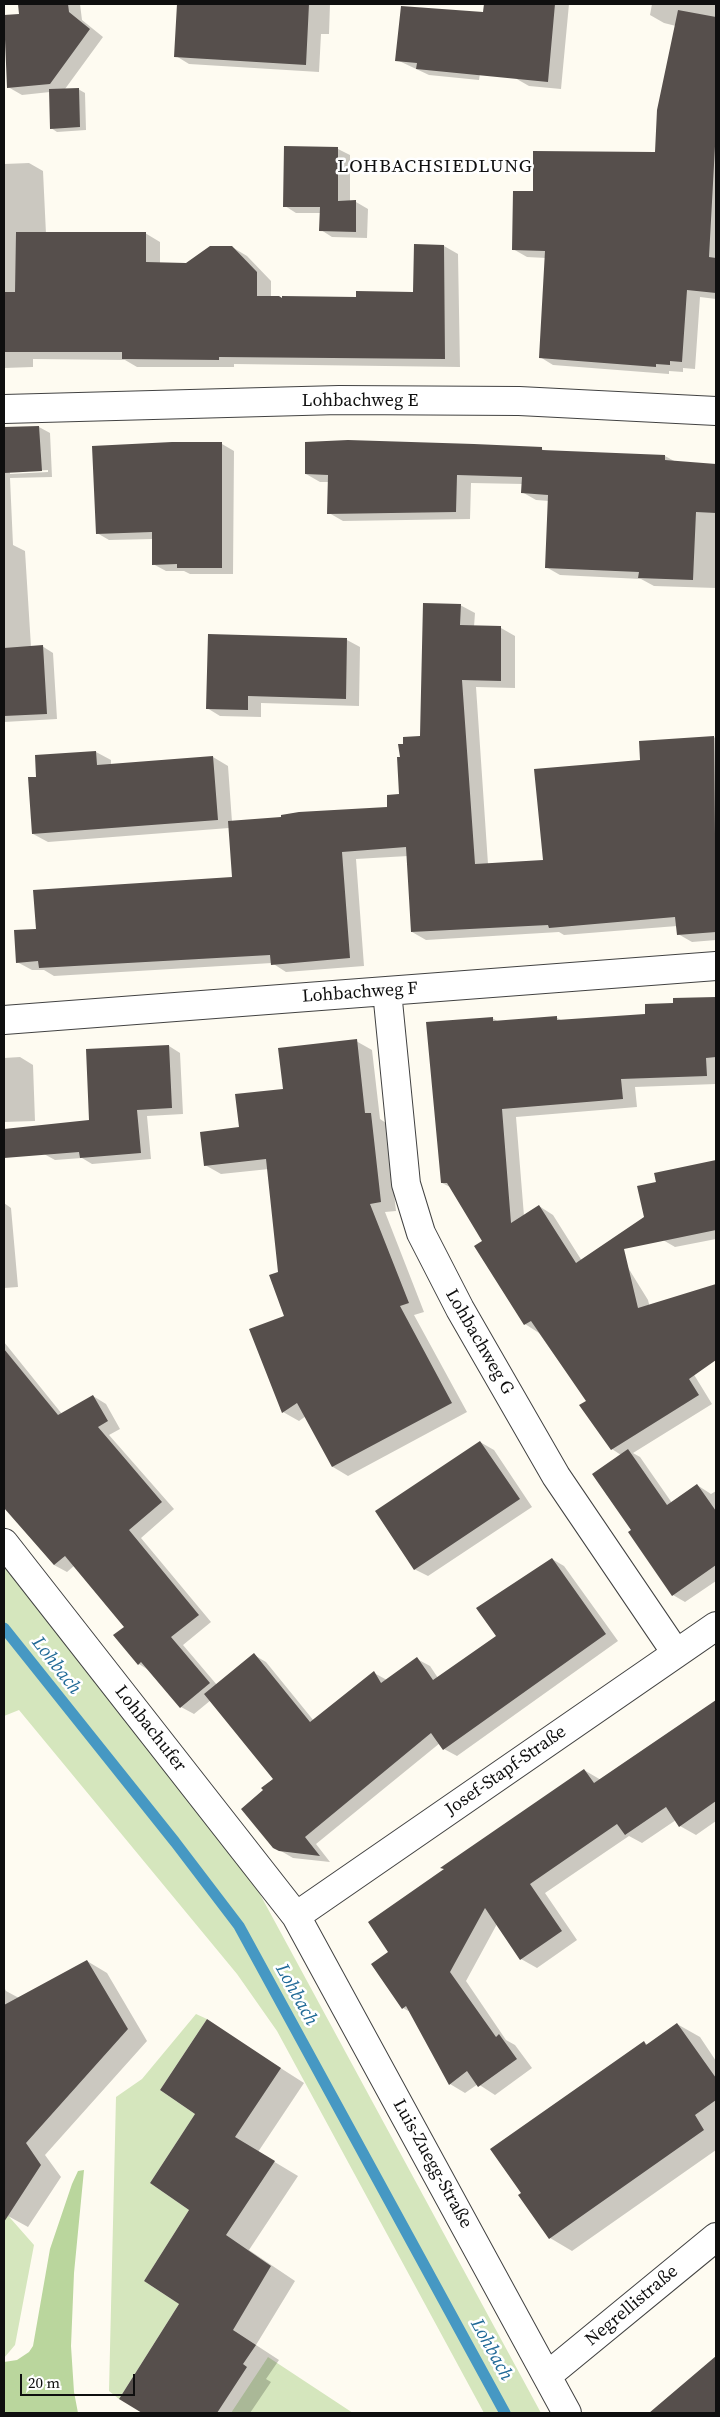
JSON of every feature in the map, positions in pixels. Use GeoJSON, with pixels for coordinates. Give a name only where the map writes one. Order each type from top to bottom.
{"type":"FeatureCollection","features":[{"type":"Feature","properties":{"kind":"street","name":"Lohbachweg E"},"geometry":{"type":"LineString","coordinates":[[4,409],[339,400],[520,401],[716,411]]}},
{"type":"Feature","properties":{"kind":"street","name":"Lohbachweg F"},"geometry":{"type":"LineString","coordinates":[[4,1020],[716,966]]}},
{"type":"Feature","properties":{"kind":"street","name":"Lohbachweg G"},"geometry":{"type":"LineString","coordinates":[[387,991],[406,1184],[420,1233],[460,1310],[556,1476],[676,1653]]}},
{"type":"Feature","properties":{"kind":"street","name":"Lohbachufer"},"geometry":{"type":"LineString","coordinates":[[4,1543],[296,1916]]}},
{"type":"Feature","properties":{"kind":"street","name":"Josef-Stapf-Straße"},"geometry":{"type":"LineString","coordinates":[[296,1916],[716,1626]]}},
{"type":"Feature","properties":{"kind":"street","name":"Luis-Zuegg-Straße"},"geometry":{"type":"LineString","coordinates":[[296,1916],[548,2375],[567,2413]]}},
{"type":"Feature","properties":{"kind":"street","name":"Negrellistraße"},"geometry":{"type":"LineString","coordinates":[[548,2375],[716,2236]]}},
{"type":"Feature","properties":{"kind":"green space"},"geometry":{"type":"Polygon","coordinates":[[[4,1543],[216,1813],[541,2413],[484,2413],[277,2031],[237,1974],[19,1710],[4,1716],[4,1543]]]}},
{"type":"Feature","properties":{"kind":"green space"},"geometry":{"type":"Polygon","coordinates":[[[196,2014],[207,2019],[160,2090],[195,2114],[150,2183],[189,2210],[144,2281],[179,2304],[119,2399],[109,2391],[116,2097],[142,2079],[196,2014]]]}},
{"type":"Feature","properties":{"kind":"green space"},"geometry":{"type":"Polygon","coordinates":[[[84,2170],[74,2273],[71,2346],[74,2392],[78,2413],[4,2413],[4,2362],[17,2360],[29,2352],[33,2346],[50,2249],[72,2184],[78,2171],[84,2170]]]}},
{"type":"Feature","properties":{"kind":"green space"},"geometry":{"type":"Polygon","coordinates":[[[4,2211],[34,2245],[15,2345],[4,2358],[4,2211]]]}},
{"type":"Feature","properties":{"kind":"green space"},"geometry":{"type":"Polygon","coordinates":[[[268,2357],[353,2413],[231,2413],[268,2357]]]}},
{"type":"Feature","properties":{"kind":"building"},"geometry":{"type":"Polygon","coordinates":[[[18,4],[68,4],[69,12],[90,29],[50,84],[7,88],[4,15],[19,14],[18,4]]]}},
{"type":"Feature","properties":{"kind":"building"},"geometry":{"type":"Polygon","coordinates":[[[177,4],[309,4],[306,65],[174,57],[177,4]]]}},
{"type":"Feature","properties":{"kind":"building"},"geometry":{"type":"Polygon","coordinates":[[[484,4],[555,4],[548,82],[416,69],[417,63],[395,61],[401,6],[483,12],[484,4]]]}},
{"type":"Feature","properties":{"kind":"building"},"geometry":{"type":"Polygon","coordinates":[[[678,10],[716,17],[716,128],[709,257],[716,258],[716,293],[687,290],[682,362],[670,361],[670,365],[656,364],[656,367],[539,358],[545,251],[512,250],[513,191],[533,191],[533,151],[655,152],[657,110],[678,10]]]}},
{"type":"Feature","properties":{"kind":"building"},"geometry":{"type":"Polygon","coordinates":[[[79,88],[80,127],[50,129],[49,89],[79,88]]]}},
{"type":"Feature","properties":{"kind":"building"},"geometry":{"type":"Polygon","coordinates":[[[284,146],[338,147],[338,201],[356,200],[356,232],[319,231],[320,207],[283,207],[284,146]]]}},
{"type":"Feature","properties":{"kind":"building"},"geometry":{"type":"Polygon","coordinates":[[[16,232],[146,232],[146,262],[186,263],[210,246],[232,246],[257,272],[257,296],[279,296],[282,298],[282,296],[356,297],[356,291],[413,292],[414,244],[444,245],[445,359],[219,357],[219,360],[122,359],[122,352],[4,352],[4,292],[15,292],[16,232]]]}},
{"type":"Feature","properties":{"kind":"building"},"geometry":{"type":"Polygon","coordinates":[[[39,426],[42,471],[4,473],[4,427],[39,426]]]}},
{"type":"Feature","properties":{"kind":"building"},"geometry":{"type":"Polygon","coordinates":[[[348,440],[542,447],[542,450],[665,455],[665,460],[716,464],[716,513],[696,512],[693,580],[638,578],[639,572],[545,568],[548,495],[521,493],[522,477],[457,475],[456,512],[327,514],[328,475],[305,474],[305,442],[348,440]]]}},
{"type":"Feature","properties":{"kind":"building"},"geometry":{"type":"Polygon","coordinates":[[[172,442],[222,442],[222,568],[177,568],[177,564],[152,565],[152,532],[96,534],[92,446],[172,442]]]}},
{"type":"Feature","properties":{"kind":"building"},"geometry":{"type":"Polygon","coordinates":[[[423,603],[461,604],[460,625],[501,626],[501,681],[462,680],[475,864],[543,860],[534,769],[640,760],[639,741],[714,736],[716,932],[677,935],[675,917],[549,928],[548,925],[411,932],[406,847],[342,852],[350,958],[271,965],[270,955],[39,968],[38,961],[16,963],[14,930],[36,929],[33,890],[232,877],[228,821],[281,817],[281,815],[299,812],[387,807],[387,795],[399,794],[397,757],[400,757],[398,744],[403,744],[403,737],[420,736],[423,603]]]}},
{"type":"Feature","properties":{"kind":"building"},"geometry":{"type":"Polygon","coordinates":[[[208,634],[347,638],[346,699],[248,696],[248,710],[206,709],[208,634]]]}},
{"type":"Feature","properties":{"kind":"building"},"geometry":{"type":"Polygon","coordinates":[[[43,645],[47,714],[4,716],[4,648],[43,645]]]}},
{"type":"Feature","properties":{"kind":"building"},"geometry":{"type":"Polygon","coordinates":[[[96,751],[97,765],[213,756],[218,820],[32,834],[28,777],[36,777],[35,755],[96,751]]]}},
{"type":"Feature","properties":{"kind":"building"},"geometry":{"type":"Polygon","coordinates":[[[716,997],[716,1057],[706,1058],[707,1076],[621,1079],[623,1099],[502,1109],[511,1223],[539,1205],[576,1263],[644,1217],[637,1186],[656,1182],[654,1173],[716,1160],[716,1230],[624,1249],[638,1308],[716,1284],[716,1360],[689,1379],[699,1395],[611,1450],[579,1405],[586,1401],[531,1321],[524,1325],[474,1246],[482,1241],[447,1183],[441,1183],[426,1022],[493,1017],[493,1021],[557,1016],[557,1020],[645,1014],[645,1004],[673,1003],[673,998],[716,997]]]}},
{"type":"Feature","properties":{"kind":"building"},"geometry":{"type":"Polygon","coordinates":[[[357,1039],[365,1113],[371,1113],[381,1202],[370,1204],[409,1303],[400,1306],[452,1403],[332,1467],[297,1403],[282,1413],[249,1329],[284,1316],[269,1275],[278,1272],[266,1159],[204,1166],[200,1132],[239,1127],[235,1094],[283,1089],[278,1048],[357,1039]]]}},
{"type":"Feature","properties":{"kind":"building"},"geometry":{"type":"Polygon","coordinates":[[[169,1045],[172,1108],[137,1110],[141,1153],[80,1158],[79,1152],[4,1158],[4,1129],[89,1120],[86,1049],[169,1045]]]}},
{"type":"Feature","properties":{"kind":"building"},"geometry":{"type":"Polygon","coordinates":[[[4,1349],[58,1415],[93,1395],[108,1421],[98,1427],[162,1502],[129,1530],[199,1615],[171,1637],[210,1683],[180,1708],[141,1662],[138,1665],[113,1635],[124,1627],[65,1556],[54,1565],[4,1508],[4,1349]]]}},
{"type":"Feature","properties":{"kind":"building"},"geometry":{"type":"Polygon","coordinates":[[[480,1441],[520,1499],[414,1570],[375,1511],[480,1441]]]}},
{"type":"Feature","properties":{"kind":"building"},"geometry":{"type":"Polygon","coordinates":[[[628,1449],[667,1505],[697,1484],[716,1511],[716,1565],[672,1596],[628,1532],[631,1530],[592,1474],[628,1449]]]}},
{"type":"Feature","properties":{"kind":"building"},"geometry":{"type":"Polygon","coordinates":[[[552,1558],[606,1634],[443,1750],[431,1733],[305,1837],[320,1856],[279,1851],[273,1848],[241,1809],[263,1790],[261,1788],[273,1779],[204,1694],[254,1653],[310,1722],[374,1671],[381,1683],[417,1657],[433,1680],[496,1636],[476,1608],[552,1558]]]}},
{"type":"Feature","properties":{"kind":"building"},"geometry":{"type":"Polygon","coordinates":[[[716,1700],[716,1801],[679,1827],[666,1807],[625,1835],[617,1824],[530,1884],[562,1931],[520,1960],[485,1908],[450,1972],[496,2037],[499,2034],[517,2059],[478,2087],[467,2071],[449,2085],[406,2006],[402,2009],[371,1964],[388,1952],[368,1922],[444,1869],[440,1868],[584,1769],[594,1783],[716,1700]]]}},
{"type":"Feature","properties":{"kind":"building"},"geometry":{"type":"Polygon","coordinates":[[[87,1960],[128,2029],[26,2143],[41,2165],[4,2222],[4,2005],[87,1960]]]}},
{"type":"Feature","properties":{"kind":"building"},"geometry":{"type":"Polygon","coordinates":[[[207,2019],[281,2068],[235,2137],[275,2161],[226,2235],[271,2266],[233,2330],[256,2345],[243,2364],[247,2367],[217,2413],[142,2413],[119,2399],[179,2304],[144,2281],[189,2210],[150,2183],[195,2114],[160,2090],[207,2019]]]}},
{"type":"Feature","properties":{"kind":"building"},"geometry":{"type":"Polygon","coordinates":[[[677,2023],[716,2078],[716,2100],[695,2115],[704,2130],[549,2239],[518,2195],[521,2193],[490,2149],[644,2041],[646,2045],[677,2023]]]}},
{"type":"Feature","properties":{"kind":"building"},"geometry":{"type":"Polygon","coordinates":[[[716,2356],[716,2413],[649,2413],[716,2356]]]}},
{"type":"Feature","properties":{"kind":"waterway","name":"Lohbach"},"geometry":{"type":"LineString","coordinates":[[4,1628],[175,1842],[239,1926],[505,2413]]}},
{"type":"Feature","properties":{"kind":"district","name":"LOHBACHSIEDLUNG"},"geometry":{"type":"Point","coordinates":[435,167]}}]}
